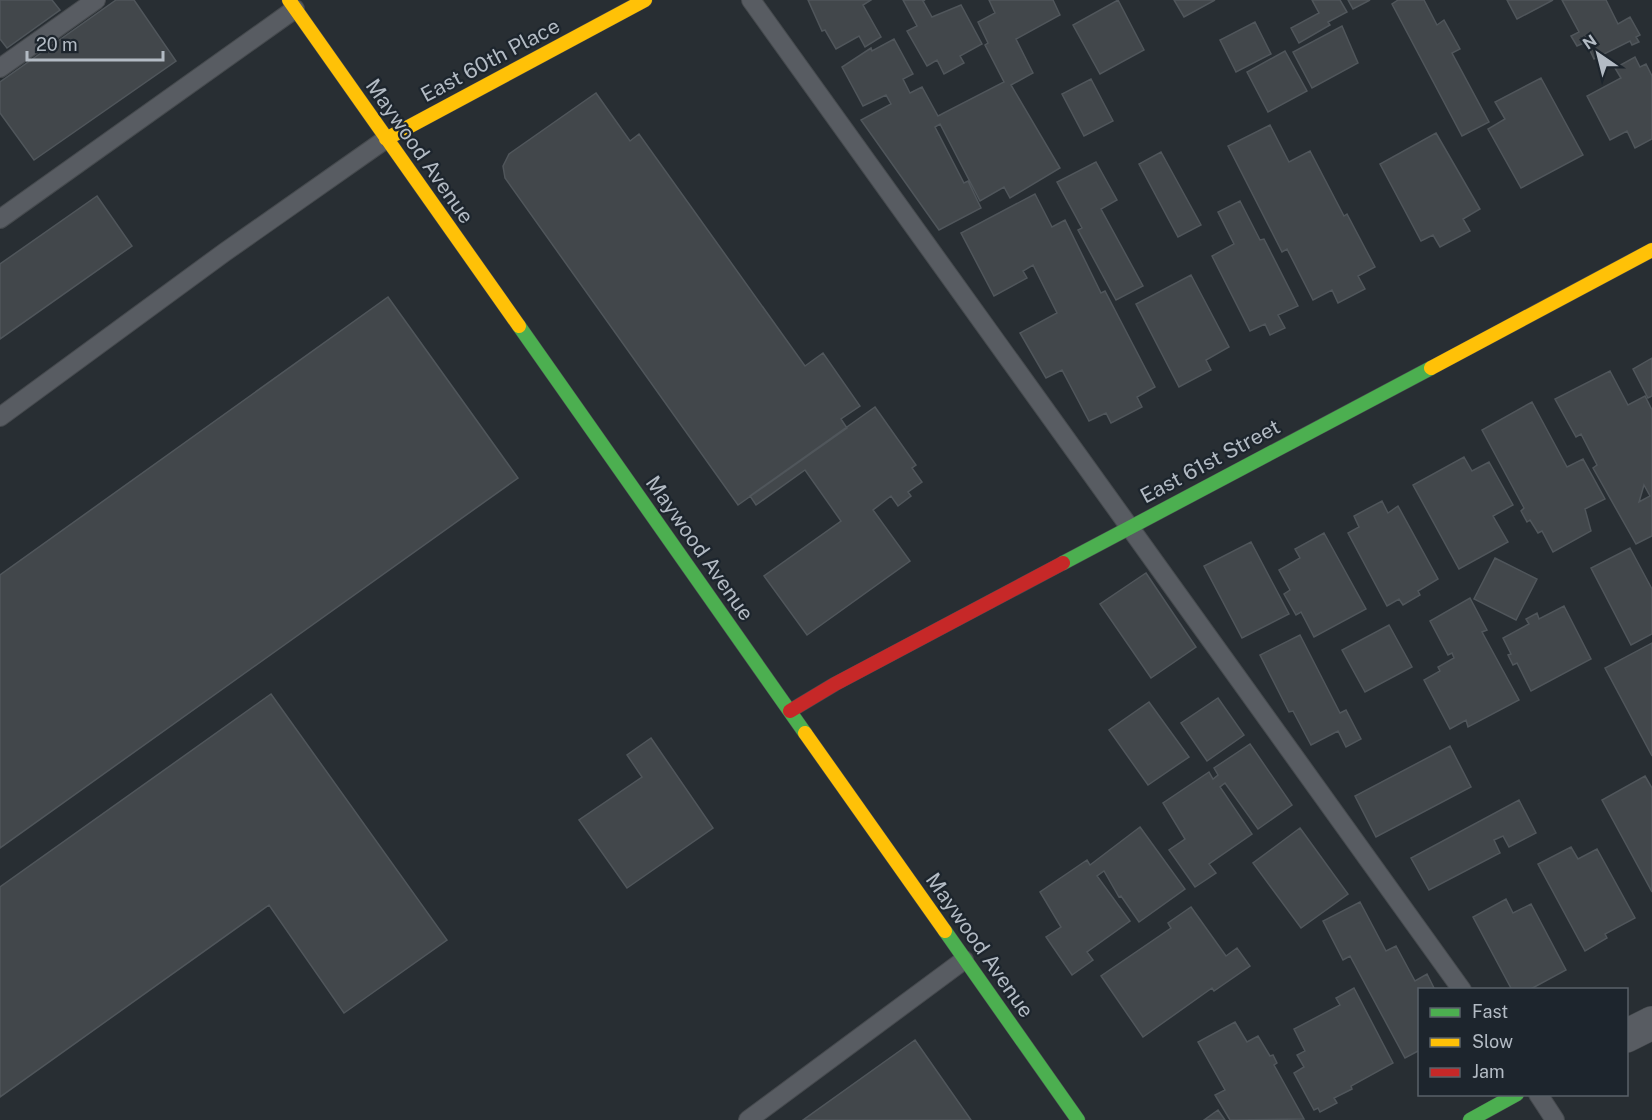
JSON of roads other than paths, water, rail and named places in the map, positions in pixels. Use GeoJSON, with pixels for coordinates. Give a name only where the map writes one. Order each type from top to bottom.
{"type":"FeatureCollection","features":[{"type":"Feature","properties":{"kind":"street","name":"East 60th Place"},"geometry":{"type":"LineString","coordinates":[[386,139],[645,0]]}},
{"type":"Feature","properties":{"kind":"street","name":"Maywood Avenue"},"geometry":{"type":"LineString","coordinates":[[292,4],[1078,1120]]}},
{"type":"Feature","properties":{"kind":"street","name":"East 61st Street"},"geometry":{"type":"LineString","coordinates":[[790,711],[835,684],[1652,250]]}},
{"type":"Feature","properties":{"kind":"street"},"geometry":{"type":"LineString","coordinates":[[1628,1035],[1652,1023]]}},
{"type":"Feature","properties":{"kind":"street"},"geometry":{"type":"LineString","coordinates":[[1470,1120],[1515,1096]]}},
{"type":"Feature","properties":{"kind":"lane"},"geometry":{"type":"LineString","coordinates":[[0,68],[96,0]]}},
{"type":"Feature","properties":{"kind":"lane"},"geometry":{"type":"LineString","coordinates":[[751,0],[1128,529],[1461,988]]}},
{"type":"Feature","properties":{"kind":"lane"},"geometry":{"type":"LineString","coordinates":[[0,219],[292,4]]}},
{"type":"Feature","properties":{"kind":"lane"},"geometry":{"type":"LineString","coordinates":[[0,417],[225,252],[386,139]]}},
{"type":"Feature","properties":{"kind":"lane"},"geometry":{"type":"LineString","coordinates":[[748,1120],[964,960]]}},
{"type":"Feature","properties":{"kind":"lane"},"geometry":{"type":"LineString","coordinates":[[1539,1096],[1556,1120]]}}]}
